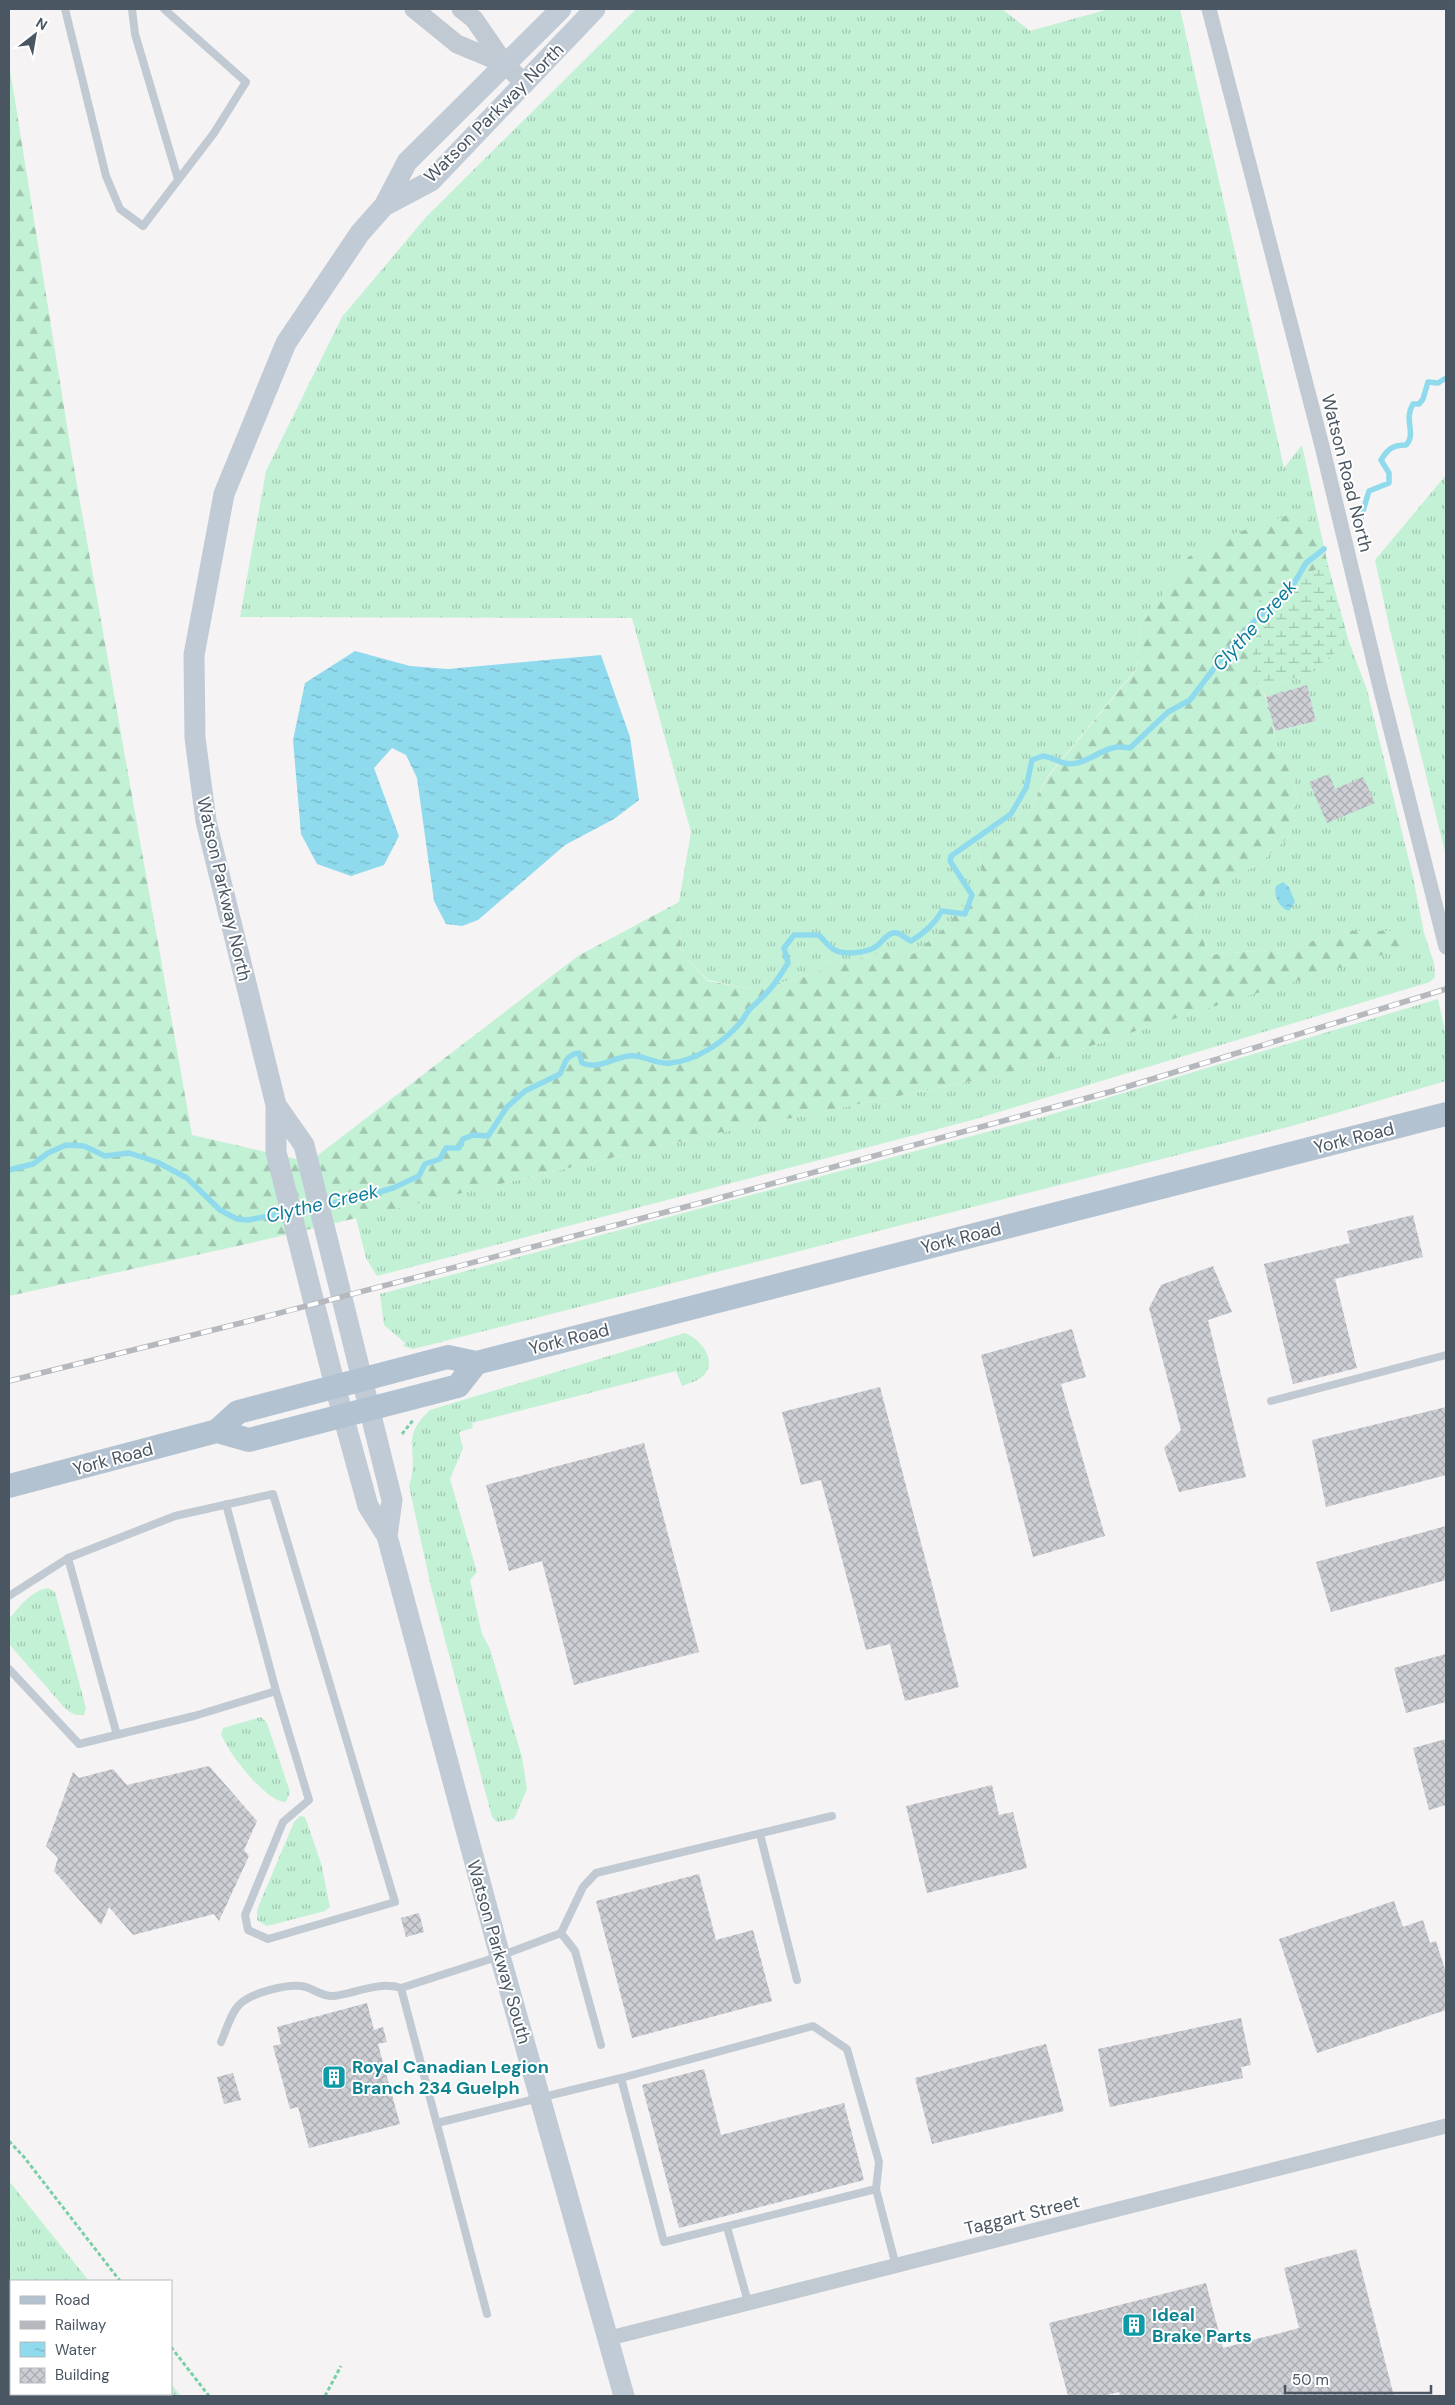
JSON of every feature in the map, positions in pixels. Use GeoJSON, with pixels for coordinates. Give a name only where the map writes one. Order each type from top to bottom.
{"type":"FeatureCollection","features":[{"type":"Feature","properties":{"kind":"main road","name":"Watson Parkway North"},"geometry":{"type":"LineString","coordinates":[[343,1415],[276,1152],[276,1105],[206,821],[194,738],[194,655],[224,494],[286,343],[360,233],[384,206],[407,162],[504,64],[562,9]]}},
{"type":"Feature","properties":{"kind":"main road","name":"Watson Parkway North"},"geometry":{"type":"LineString","coordinates":[[384,206],[431,181],[595,9]]}},
{"type":"Feature","properties":{"kind":"main road","name":"Watson Parkway North"},"geometry":{"type":"LineString","coordinates":[[276,1105],[304,1145],[370,1408]]}},
{"type":"Feature","properties":{"kind":"main road","name":"York Road"},"geometry":{"type":"LineString","coordinates":[[9,1486],[217,1431],[238,1412],[335,1386],[448,1357],[476,1363],[1446,1114]]}},
{"type":"Feature","properties":{"kind":"main road"},"geometry":{"type":"LineString","coordinates":[[217,1431],[249,1440],[458,1386],[476,1363]]}},
{"type":"Feature","properties":{"kind":"main road","name":"Watson Parkway South"},"geometry":{"type":"LineString","coordinates":[[370,1408],[392,1500],[387,1536]]}},
{"type":"Feature","properties":{"kind":"main road","name":"Watson Parkway South"},"geometry":{"type":"LineString","coordinates":[[343,1415],[368,1506],[387,1536],[500,1956],[606,2339],[624,2396]]}},
{"type":"Feature","properties":{"kind":"street"},"geometry":{"type":"LineString","coordinates":[[414,9],[457,44],[504,64]]}},
{"type":"Feature","properties":{"kind":"street"},"geometry":{"type":"LineString","coordinates":[[461,9],[474,19],[504,64],[525,84]]}},
{"type":"Feature","properties":{"kind":"street","name":"Watson Road North"},"geometry":{"type":"LineString","coordinates":[[1209,9],[1322,446],[1380,687],[1446,947]]}},
{"type":"Feature","properties":{"kind":"street","name":"Taggart Street"},"geometry":{"type":"LineString","coordinates":[[606,2339],[1446,2126]]}},
{"type":"Feature","properties":{"kind":"lane"},"geometry":{"type":"LineString","coordinates":[[65,9],[106,176],[120,209],[143,226],[214,133],[246,82],[164,9]]}},
{"type":"Feature","properties":{"kind":"lane"},"geometry":{"type":"LineString","coordinates":[[132,9],[135,34],[178,179]]}},
{"type":"Feature","properties":{"kind":"lane"},"geometry":{"type":"LineString","coordinates":[[1271,1401],[1446,1355]]}},
{"type":"Feature","properties":{"kind":"lane"},"geometry":{"type":"LineString","coordinates":[[9,1596],[68,1558],[175,1516],[226,1504],[273,1494],[395,1902],[268,1939],[248,1930],[245,1916],[283,1822],[309,1800],[276,1691],[226,1504]]}},
{"type":"Feature","properties":{"kind":"lane"},"geometry":{"type":"LineString","coordinates":[[68,1558],[117,1735]]}},
{"type":"Feature","properties":{"kind":"lane"},"geometry":{"type":"LineString","coordinates":[[9,1669],[79,1744],[194,1716],[276,1691]]}},
{"type":"Feature","properties":{"kind":"lane"},"geometry":{"type":"LineString","coordinates":[[221,2042],[240,2004],[266,1991],[287,1985],[304,1986],[319,1994],[332,1996],[389,1984],[401,1988],[500,1956],[561,1933],[583,1887],[596,1872],[832,1816]]}},
{"type":"Feature","properties":{"kind":"lane"},"geometry":{"type":"LineString","coordinates":[[760,1834],[797,1980]]}},
{"type":"Feature","properties":{"kind":"lane"},"geometry":{"type":"LineString","coordinates":[[561,1933],[575,1951],[601,2045]]}},
{"type":"Feature","properties":{"kind":"lane"},"geometry":{"type":"LineString","coordinates":[[401,1988],[486,2314]]}},
{"type":"Feature","properties":{"kind":"lane"},"geometry":{"type":"LineString","coordinates":[[437,2123],[621,2078],[813,2026],[847,2050],[879,2162],[876,2189],[896,2266]]}},
{"type":"Feature","properties":{"kind":"lane"},"geometry":{"type":"LineString","coordinates":[[621,2078],[664,2242],[876,2189]]}},
{"type":"Feature","properties":{"kind":"lane"},"geometry":{"type":"LineString","coordinates":[[727,2227],[748,2302]]}},
{"type":"Feature","properties":{"kind":"path"},"geometry":{"type":"LineString","coordinates":[[402,1434],[415,1418]]}},
{"type":"Feature","properties":{"kind":"path"},"geometry":{"type":"LineString","coordinates":[[9,2141],[24,2157],[119,2280]]}},
{"type":"Feature","properties":{"kind":"path"},"geometry":{"type":"LineString","coordinates":[[172,2349],[209,2396]]}},
{"type":"Feature","properties":{"kind":"path"},"geometry":{"type":"LineString","coordinates":[[325,2396],[341,2366]]}},
{"type":"Feature","properties":{"kind":"green space"},"geometry":{"type":"Polygon","coordinates":[[[636,9],[1002,9],[1030,31],[1109,9],[1180,9],[1284,468],[1302,445],[1320,529],[1300,511],[1141,626],[1136,669],[1047,777],[1021,825],[977,850],[985,881],[942,930],[913,954],[892,951],[841,963],[801,978],[750,989],[708,980],[681,954],[679,902],[691,832],[632,618],[240,617],[266,471],[342,317],[427,216],[636,9]]]}},
{"type":"Feature","properties":{"kind":"green space"},"geometry":{"type":"Polygon","coordinates":[[[9,63],[71,451],[192,1135],[309,1162],[578,956],[679,902],[681,954],[708,981],[750,989],[801,978],[841,963],[892,951],[913,954],[942,930],[985,881],[977,850],[1021,825],[1047,778],[1136,670],[1141,626],[1188,557],[1233,534],[1300,511],[1320,529],[1328,565],[1277,585],[1253,683],[1260,686],[1268,704],[1272,718],[1273,738],[1294,780],[1298,803],[1289,837],[1257,865],[1207,890],[1195,916],[1208,955],[1282,949],[1351,931],[1401,931],[1407,947],[1157,1024],[1006,1074],[708,1135],[242,1245],[9,1296],[9,63]]]}},
{"type":"Feature","properties":{"kind":"green space"},"geometry":{"type":"Polygon","coordinates":[[[1446,475],[1446,856],[1389,626],[1375,560],[1446,475]]]}},
{"type":"Feature","properties":{"kind":"green space"},"geometry":{"type":"Polygon","coordinates":[[[1328,565],[1349,642],[1305,676],[1260,686],[1253,683],[1253,607],[1277,585],[1328,565]]]}},
{"type":"Feature","properties":{"kind":"green space"},"geometry":{"type":"Polygon","coordinates":[[[1349,642],[1367,690],[1413,877],[1424,933],[1434,963],[1435,977],[1430,982],[972,1120],[377,1276],[366,1258],[356,1218],[708,1135],[1006,1074],[1157,1024],[1400,931],[1351,931],[1282,949],[1207,955],[1195,916],[1207,890],[1257,865],[1289,837],[1298,803],[1294,780],[1273,738],[1275,731],[1316,721],[1307,685],[1266,697],[1260,686],[1305,676],[1349,642]]]}},
{"type":"Feature","properties":{"kind":"green space"},"geometry":{"type":"Polygon","coordinates":[[[1438,999],[1446,1036],[1446,1081],[1288,1127],[413,1349],[403,1346],[405,1343],[384,1325],[380,1294],[1043,1117],[1438,999]]]}},
{"type":"Feature","properties":{"kind":"green space"},"geometry":{"type":"Polygon","coordinates":[[[685,1333],[701,1345],[708,1357],[708,1369],[702,1377],[694,1382],[682,1386],[676,1371],[472,1423],[473,1428],[459,1432],[463,1448],[450,1479],[477,1572],[470,1580],[482,1634],[490,1649],[522,1757],[527,1789],[514,1819],[497,1822],[492,1817],[431,1587],[409,1486],[413,1463],[412,1438],[415,1429],[420,1420],[430,1410],[685,1333]]]}},
{"type":"Feature","properties":{"kind":"green space"},"geometry":{"type":"Polygon","coordinates":[[[48,1588],[55,1592],[86,1708],[84,1715],[73,1714],[64,1707],[9,1644],[9,1619],[36,1592],[48,1588]]]}},
{"type":"Feature","properties":{"kind":"green space"},"geometry":{"type":"Polygon","coordinates":[[[261,1717],[267,1723],[290,1792],[286,1802],[269,1795],[259,1786],[239,1764],[221,1734],[223,1728],[261,1717]]]}},
{"type":"Feature","properties":{"kind":"green space"},"geometry":{"type":"Polygon","coordinates":[[[300,1816],[305,1817],[321,1863],[330,1907],[325,1911],[267,1926],[257,1920],[257,1910],[294,1822],[300,1816]]]}},
{"type":"Feature","properties":{"kind":"green space"},"geometry":{"type":"Polygon","coordinates":[[[9,2181],[88,2280],[10,2280],[10,2395],[172,2395],[172,2385],[181,2396],[9,2396],[9,2181]]]}},
{"type":"Feature","properties":{"kind":"water"},"geometry":{"type":"Polygon","coordinates":[[[355,651],[410,666],[448,669],[601,655],[630,737],[639,800],[614,819],[565,845],[478,920],[462,926],[446,924],[434,901],[417,778],[406,755],[392,748],[374,768],[399,836],[384,865],[351,876],[317,864],[301,834],[293,740],[305,683],[355,651]]]}},
{"type":"Feature","properties":{"kind":"water"},"geometry":{"type":"Polygon","coordinates":[[[1283,882],[1289,887],[1295,902],[1289,911],[1282,907],[1275,893],[1276,886],[1283,882]]]}},
{"type":"Feature","properties":{"kind":"building"},"geometry":{"type":"Polygon","coordinates":[[[1307,685],[1316,721],[1275,731],[1266,697],[1307,685]]]}},
{"type":"Feature","properties":{"kind":"building"},"geometry":{"type":"Polygon","coordinates":[[[1329,774],[1335,789],[1363,777],[1375,803],[1327,823],[1309,782],[1329,774]]]}},
{"type":"Feature","properties":{"kind":"building"},"geometry":{"type":"Polygon","coordinates":[[[1413,1215],[1423,1257],[1335,1279],[1357,1368],[1293,1384],[1264,1264],[1350,1243],[1347,1231],[1413,1215]]]}},
{"type":"Feature","properties":{"kind":"building"},"geometry":{"type":"Polygon","coordinates":[[[1213,1266],[1232,1312],[1208,1320],[1246,1477],[1179,1492],[1164,1448],[1181,1430],[1149,1308],[1161,1285],[1213,1266]]]}},
{"type":"Feature","properties":{"kind":"building"},"geometry":{"type":"Polygon","coordinates":[[[1072,1329],[1086,1377],[1061,1384],[1105,1536],[1033,1557],[981,1355],[1072,1329]]]}},
{"type":"Feature","properties":{"kind":"building"},"geometry":{"type":"Polygon","coordinates":[[[880,1387],[959,1687],[905,1701],[890,1644],[866,1650],[821,1480],[801,1485],[782,1412],[880,1387]]]}},
{"type":"Feature","properties":{"kind":"building"},"geometry":{"type":"Polygon","coordinates":[[[1446,1407],[1446,1475],[1326,1507],[1312,1440],[1446,1407]]]}},
{"type":"Feature","properties":{"kind":"building"},"geometry":{"type":"Polygon","coordinates":[[[644,1443],[699,1652],[574,1685],[542,1561],[509,1571],[486,1485],[644,1443]]]}},
{"type":"Feature","properties":{"kind":"building"},"geometry":{"type":"Polygon","coordinates":[[[1446,1526],[1446,1580],[1331,1612],[1316,1562],[1446,1526]]]}},
{"type":"Feature","properties":{"kind":"building"},"geometry":{"type":"Polygon","coordinates":[[[1446,1654],[1446,1702],[1406,1713],[1394,1668],[1446,1654]]]}},
{"type":"Feature","properties":{"kind":"building"},"geometry":{"type":"Polygon","coordinates":[[[1446,1739],[1446,1805],[1429,1810],[1413,1748],[1446,1739]]]}},
{"type":"Feature","properties":{"kind":"building"},"geometry":{"type":"Polygon","coordinates":[[[209,1766],[257,1821],[244,1850],[249,1856],[219,1921],[214,1914],[133,1935],[109,1907],[101,1925],[54,1871],[58,1858],[46,1846],[73,1772],[79,1778],[113,1769],[127,1785],[209,1766]]]}},
{"type":"Feature","properties":{"kind":"building"},"geometry":{"type":"Polygon","coordinates":[[[992,1785],[999,1815],[1013,1812],[1027,1868],[927,1893],[906,1806],[992,1785]]]}},
{"type":"Feature","properties":{"kind":"building"},"geometry":{"type":"Polygon","coordinates":[[[699,1874],[716,1940],[753,1930],[772,2001],[632,2038],[596,1901],[699,1874]]]}},
{"type":"Feature","properties":{"kind":"building"},"geometry":{"type":"Polygon","coordinates":[[[1394,1901],[1403,1927],[1423,1920],[1430,1943],[1436,1941],[1446,1973],[1446,2010],[1317,2053],[1279,1939],[1394,1901]]]}},
{"type":"Feature","properties":{"kind":"building"},"geometry":{"type":"Polygon","coordinates":[[[419,1913],[424,1932],[406,1937],[401,1918],[419,1913]]]}},
{"type":"Feature","properties":{"kind":"building","name":"Royal Canadian Legion Branch 234 Guelph"},"geometry":{"type":"Polygon","coordinates":[[[367,2003],[374,2030],[383,2027],[387,2042],[378,2044],[400,2124],[309,2148],[298,2107],[290,2109],[273,2046],[281,2044],[277,2027],[367,2003]]]}},
{"type":"Feature","properties":{"kind":"building"},"geometry":{"type":"Polygon","coordinates":[[[1241,2018],[1251,2065],[1241,2067],[1243,2078],[1110,2107],[1098,2049],[1241,2018]]]}},
{"type":"Feature","properties":{"kind":"building"},"geometry":{"type":"Polygon","coordinates":[[[1046,2044],[1064,2111],[932,2144],[915,2078],[1046,2044]]]}},
{"type":"Feature","properties":{"kind":"building"},"geometry":{"type":"Polygon","coordinates":[[[704,2069],[721,2135],[844,2103],[864,2180],[679,2228],[642,2085],[704,2069]]]}},
{"type":"Feature","properties":{"kind":"building"},"geometry":{"type":"Polygon","coordinates":[[[233,2073],[241,2100],[224,2104],[217,2077],[233,2073]]]}},
{"type":"Feature","properties":{"kind":"building","name":"Ideal Brake Parts"},"geometry":{"type":"Polygon","coordinates":[[[1356,2249],[1394,2396],[1120,2396],[1119,2392],[1104,2396],[1068,2396],[1049,2323],[1206,2283],[1223,2348],[1299,2328],[1284,2268],[1356,2249]]]}},
{"type":"Feature","properties":{"kind":"waterway","name":"Clythe Creek"},"geometry":{"type":"LineString","coordinates":[[1360,521],[1369,491],[1389,483],[1389,473],[1381,460],[1391,448],[1406,445],[1409,441],[1409,416],[1413,404],[1419,404],[1423,399],[1428,382],[1438,383],[1446,378]]}},
{"type":"Feature","properties":{"kind":"waterway","name":"Clythe Creek"},"geometry":{"type":"LineString","coordinates":[[324,1205],[393,1188],[419,1176],[425,1164],[440,1159],[446,1148],[459,1148],[463,1139],[473,1135],[488,1136],[507,1107],[525,1091],[560,1074],[566,1060],[574,1054],[579,1053],[582,1063],[588,1065],[600,1064],[629,1056],[670,1063],[690,1059],[709,1049],[726,1037],[741,1022],[749,1010],[775,982],[788,963],[784,948],[794,935],[819,935],[829,946],[837,951],[856,953],[874,948],[892,933],[901,934],[911,941],[928,928],[942,911],[965,914],[972,895],[950,861],[951,856],[1011,814],[1026,788],[1032,760],[1043,756],[1072,764],[1084,761],[1108,749],[1130,748],[1168,712],[1190,700],[1228,650],[1259,616],[1268,610],[1293,585],[1306,563],[1324,549]]}},
{"type":"Feature","properties":{"kind":"waterway","name":"Clythe Creek"},"geometry":{"type":"LineString","coordinates":[[9,1170],[33,1164],[48,1153],[66,1145],[84,1146],[105,1156],[129,1153],[157,1162],[187,1178],[220,1210],[237,1219],[248,1220],[315,1207]]}},
{"type":"Feature","properties":{"kind":"railway"},"geometry":{"type":"LineString","coordinates":[[9,1381],[249,1321],[708,1201],[1113,1091],[1446,989]]}},
{"type":"Feature","properties":{"kind":"place","name":"Royal Canadian Legion Branch 234 Guelph"},"geometry":{"type":"Point","coordinates":[334,2077]}},
{"type":"Feature","properties":{"kind":"place","name":"Ideal Brake Parts"},"geometry":{"type":"Point","coordinates":[1134,2325]}}]}
